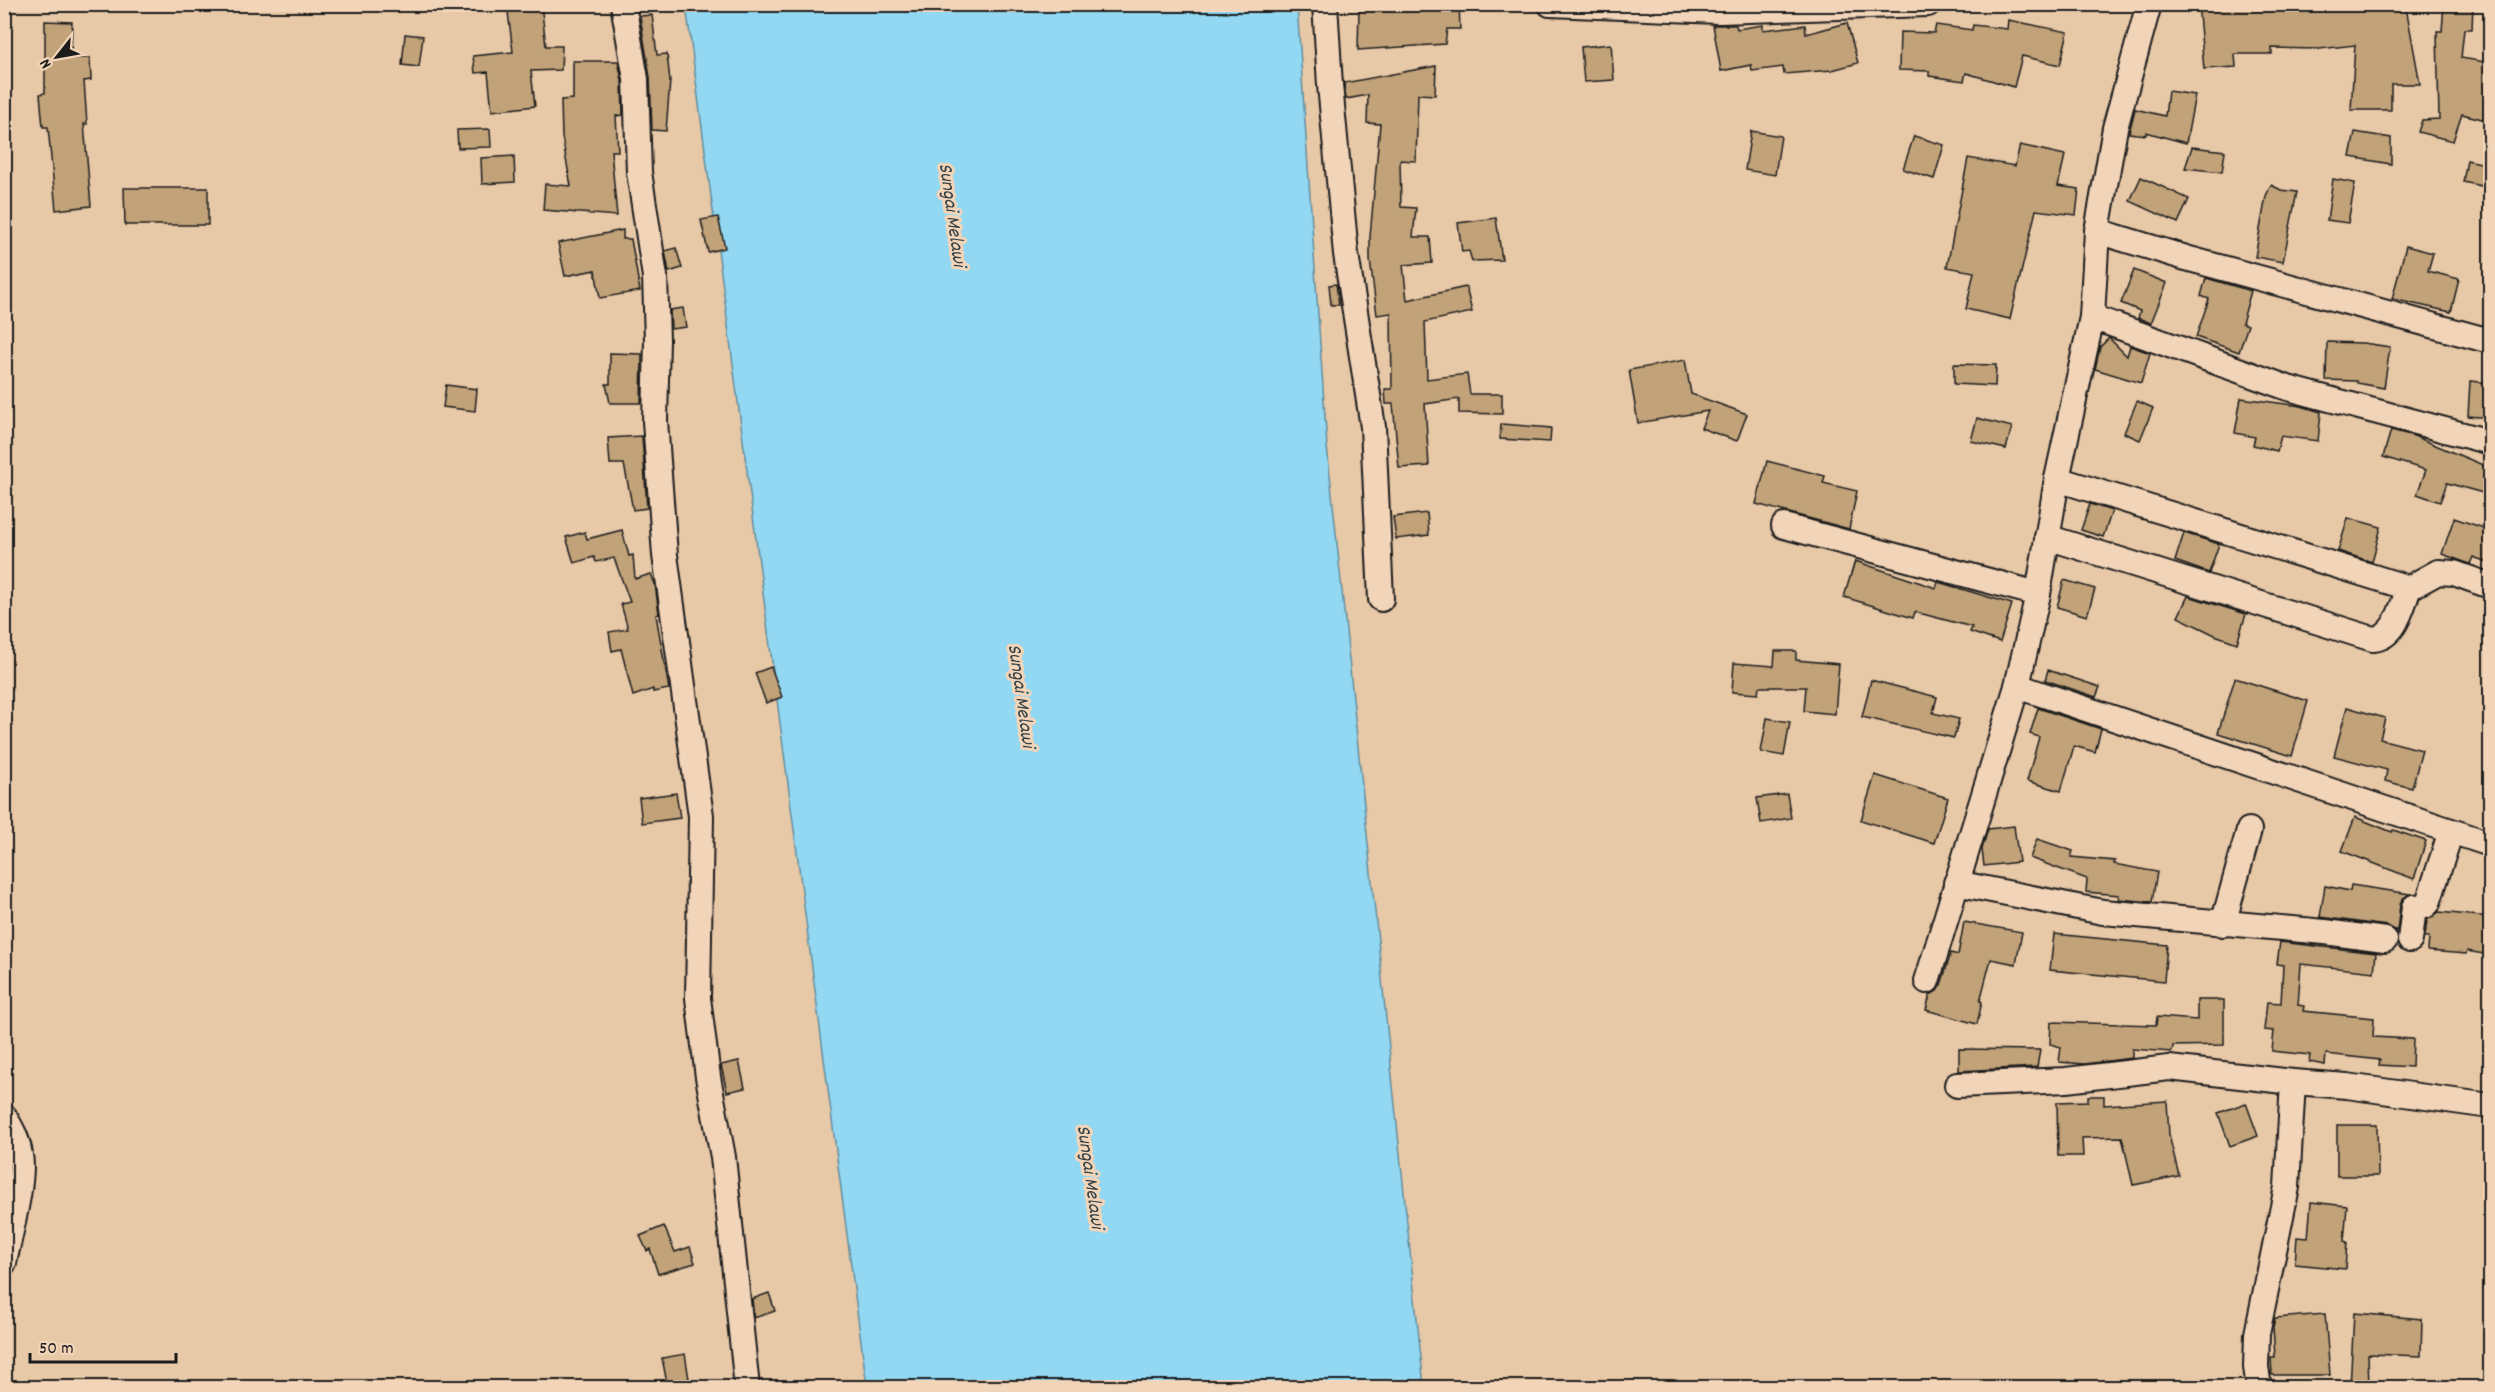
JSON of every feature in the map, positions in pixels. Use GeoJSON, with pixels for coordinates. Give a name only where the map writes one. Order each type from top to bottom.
{"type":"FeatureCollection","features":[{"type":"Feature","properties":{"kind":"street"},"geometry":{"type":"LineString","coordinates":[[623,4],[636,79],[639,172],[655,276],[657,340],[655,421],[664,555],[701,816],[698,998],[708,1077],[723,1157],[747,1388]]}},
{"type":"Feature","properties":{"kind":"street"},"geometry":{"type":"LineString","coordinates":[[1325,4],[1329,85],[1346,254],[1373,427],[1381,599]]}},
{"type":"Feature","properties":{"kind":"street"},"geometry":{"type":"LineString","coordinates":[[1550,4],[1720,8],[1928,4]]}},
{"type":"Feature","properties":{"kind":"street"},"geometry":{"type":"LineString","coordinates":[[1927,981],[2017,686],[2037,594],[2057,479],[2092,317],[2097,231],[2115,128],[2149,4]]}},
{"type":"Feature","properties":{"kind":"street"},"geometry":{"type":"LineString","coordinates":[[2097,231],[2186,258],[2490,341]]}},
{"type":"Feature","properties":{"kind":"street"},"geometry":{"type":"LineString","coordinates":[[2092,317],[2288,388],[2490,442]]}},
{"type":"Feature","properties":{"kind":"street"},"geometry":{"type":"LineString","coordinates":[[2057,479],[2409,588]]}},
{"type":"Feature","properties":{"kind":"street"},"geometry":{"type":"LineString","coordinates":[[1784,526],[2037,594]]}},
{"type":"Feature","properties":{"kind":"street"},"geometry":{"type":"LineString","coordinates":[[2047,537],[2373,639],[2380,639],[2393,629],[2409,588],[2438,572],[2454,573],[2490,586]]}},
{"type":"Feature","properties":{"kind":"street"},"geometry":{"type":"LineString","coordinates":[[2017,686],[2490,844]]}},
{"type":"Feature","properties":{"kind":"street"},"geometry":{"type":"LineString","coordinates":[[2223,924],[2249,830]]}},
{"type":"Feature","properties":{"kind":"street"},"geometry":{"type":"LineString","coordinates":[[2410,940],[2414,907],[2425,906],[2428,903],[2451,831]]}},
{"type":"Feature","properties":{"kind":"street"},"geometry":{"type":"LineString","coordinates":[[1956,883],[2103,912],[2325,932],[2385,940]]}},
{"type":"Feature","properties":{"kind":"street"},"geometry":{"type":"LineString","coordinates":[[1957,1085],[2066,1080],[2169,1068],[2347,1086],[2490,1106]]}},
{"type":"Feature","properties":{"kind":"street"},"geometry":{"type":"LineString","coordinates":[[2259,1388],[2256,1367],[2257,1334],[2287,1187],[2293,1082]]}},
{"type":"Feature","properties":{"kind":"street"},"geometry":{"type":"LineString","coordinates":[[4,1116],[16,1136],[21,1158],[18,1193],[4,1263]]}},
{"type":"Feature","properties":{"kind":"water","name":"Sungai Melawi"},"geometry":{"type":"Polygon","coordinates":[[[686,5],[1297,5],[1327,446],[1424,1387],[867,1387],[686,5]]]}},
{"type":"Feature","properties":{"kind":"building"},"geometry":{"type":"Polygon","coordinates":[[[507,4],[541,4],[546,46],[562,46],[561,70],[531,71],[535,106],[492,111],[488,72],[475,73],[473,56],[513,52],[507,4]]]}},
{"type":"Feature","properties":{"kind":"building"},"geometry":{"type":"Polygon","coordinates":[[[1398,4],[1459,4],[1460,29],[1447,29],[1445,44],[1358,50],[1359,10],[1398,10],[1398,4]]]}},
{"type":"Feature","properties":{"kind":"building"},"geometry":{"type":"Polygon","coordinates":[[[2198,4],[2383,4],[2383,11],[2406,7],[2420,84],[2391,84],[2391,110],[2351,110],[2355,45],[2319,49],[2272,48],[2272,54],[2235,54],[2236,67],[2204,69],[2198,4]]]}},
{"type":"Feature","properties":{"kind":"building"},"geometry":{"type":"Polygon","coordinates":[[[2444,4],[2473,4],[2472,29],[2464,29],[2461,58],[2490,63],[2490,121],[2462,114],[2453,141],[2418,132],[2422,120],[2439,119],[2437,31],[2442,31],[2444,4]]]}},
{"type":"Feature","properties":{"kind":"building"},"geometry":{"type":"Polygon","coordinates":[[[652,15],[657,55],[667,54],[670,81],[666,131],[652,130],[650,77],[640,16],[652,15]]]}},
{"type":"Feature","properties":{"kind":"building"},"geometry":{"type":"Polygon","coordinates":[[[2008,20],[2068,32],[2060,65],[2022,56],[2014,87],[1966,73],[1964,81],[1929,76],[1929,71],[1899,70],[1900,32],[1934,33],[1936,25],[1972,30],[1973,25],[2007,29],[2008,20]]]}},
{"type":"Feature","properties":{"kind":"building"},"geometry":{"type":"Polygon","coordinates":[[[45,21],[72,22],[71,58],[90,58],[91,80],[84,81],[87,124],[84,124],[91,206],[56,210],[48,127],[43,127],[40,94],[45,93],[45,21]]]}},
{"type":"Feature","properties":{"kind":"building"},"geometry":{"type":"Polygon","coordinates":[[[1847,23],[1858,63],[1832,70],[1784,74],[1783,67],[1752,71],[1751,65],[1721,71],[1713,25],[1736,25],[1737,29],[1763,25],[1763,30],[1805,25],[1806,34],[1847,23]]]}},
{"type":"Feature","properties":{"kind":"building"},"geometry":{"type":"Polygon","coordinates":[[[405,34],[423,36],[419,67],[402,65],[405,34]]]}},
{"type":"Feature","properties":{"kind":"building"},"geometry":{"type":"Polygon","coordinates":[[[1611,44],[1614,80],[1584,82],[1581,47],[1611,44]]]}},
{"type":"Feature","properties":{"kind":"building"},"geometry":{"type":"Polygon","coordinates":[[[573,61],[618,61],[622,80],[623,115],[616,116],[618,151],[611,151],[617,216],[543,210],[545,184],[571,186],[562,137],[561,100],[573,99],[573,61]]]}},
{"type":"Feature","properties":{"kind":"building"},"geometry":{"type":"Polygon","coordinates":[[[1436,66],[1435,95],[1418,94],[1416,161],[1400,160],[1401,207],[1416,208],[1413,237],[1430,237],[1432,263],[1403,265],[1407,300],[1466,287],[1472,312],[1425,322],[1427,379],[1467,374],[1470,394],[1502,394],[1502,414],[1459,413],[1459,399],[1425,404],[1429,466],[1399,468],[1393,404],[1386,404],[1385,389],[1392,389],[1391,313],[1377,315],[1370,260],[1380,124],[1367,123],[1368,95],[1346,99],[1344,83],[1436,66]]]}},
{"type":"Feature","properties":{"kind":"building"},"geometry":{"type":"Polygon","coordinates":[[[2168,91],[2195,95],[2186,143],[2146,132],[2146,135],[2129,133],[2135,109],[2165,116],[2168,91]]]}},
{"type":"Feature","properties":{"kind":"building"},"geometry":{"type":"Polygon","coordinates":[[[490,129],[491,147],[458,148],[457,130],[490,129]]]}},
{"type":"Feature","properties":{"kind":"building"},"geometry":{"type":"Polygon","coordinates":[[[1751,131],[1781,136],[1775,175],[1745,170],[1751,131]]]}},
{"type":"Feature","properties":{"kind":"building"},"geometry":{"type":"Polygon","coordinates":[[[2355,132],[2391,138],[2391,164],[2350,157],[2355,132]]]}},
{"type":"Feature","properties":{"kind":"building"},"geometry":{"type":"Polygon","coordinates":[[[1914,136],[1944,145],[1934,179],[1903,169],[1914,136]]]}},
{"type":"Feature","properties":{"kind":"building"},"geometry":{"type":"Polygon","coordinates":[[[2020,145],[2065,155],[2058,186],[2079,189],[2076,215],[2036,210],[2010,319],[1966,309],[1974,272],[1947,267],[1968,158],[2015,166],[2020,145]]]}},
{"type":"Feature","properties":{"kind":"building"},"geometry":{"type":"Polygon","coordinates":[[[2192,147],[2225,151],[2222,172],[2185,168],[2192,147]]]}},
{"type":"Feature","properties":{"kind":"building"},"geometry":{"type":"Polygon","coordinates":[[[514,156],[515,182],[482,184],[481,158],[514,156]]]}},
{"type":"Feature","properties":{"kind":"building"},"geometry":{"type":"Polygon","coordinates":[[[2467,160],[2490,165],[2490,188],[2463,182],[2467,160]]]}},
{"type":"Feature","properties":{"kind":"building"},"geometry":{"type":"Polygon","coordinates":[[[2141,177],[2189,199],[2178,223],[2130,201],[2141,177]]]}},
{"type":"Feature","properties":{"kind":"building"},"geometry":{"type":"Polygon","coordinates":[[[2333,179],[2355,183],[2348,223],[2327,220],[2333,179]]]}},
{"type":"Feature","properties":{"kind":"building"},"geometry":{"type":"Polygon","coordinates":[[[2271,185],[2281,190],[2297,192],[2283,262],[2255,257],[2266,196],[2271,185]]]}},
{"type":"Feature","properties":{"kind":"building"},"geometry":{"type":"Polygon","coordinates":[[[124,188],[208,188],[208,225],[125,225],[124,188]]]}},
{"type":"Feature","properties":{"kind":"building"},"geometry":{"type":"Polygon","coordinates":[[[718,217],[725,248],[708,252],[701,220],[718,217]]]}},
{"type":"Feature","properties":{"kind":"building"},"geometry":{"type":"Polygon","coordinates":[[[1496,218],[1502,260],[1472,261],[1469,251],[1462,252],[1458,223],[1496,218]]]}},
{"type":"Feature","properties":{"kind":"building"},"geometry":{"type":"Polygon","coordinates":[[[623,230],[623,239],[631,239],[640,291],[600,298],[595,270],[565,276],[558,243],[623,230]]]}},
{"type":"Feature","properties":{"kind":"building"},"geometry":{"type":"Polygon","coordinates":[[[2406,246],[2433,253],[2428,271],[2459,279],[2451,312],[2392,299],[2406,246]]]}},
{"type":"Feature","properties":{"kind":"building"},"geometry":{"type":"Polygon","coordinates":[[[676,248],[682,268],[669,272],[665,251],[676,248]]]}},
{"type":"Feature","properties":{"kind":"building"},"geometry":{"type":"Polygon","coordinates":[[[2134,270],[2167,283],[2151,323],[2138,318],[2140,311],[2121,303],[2134,270]]]}},
{"type":"Feature","properties":{"kind":"building"},"geometry":{"type":"Polygon","coordinates":[[[2206,278],[2251,291],[2242,323],[2248,325],[2239,352],[2196,337],[2209,299],[2201,296],[2206,278]]]}},
{"type":"Feature","properties":{"kind":"building"},"geometry":{"type":"Polygon","coordinates":[[[1336,284],[1339,305],[1331,305],[1329,285],[1336,284]]]}},
{"type":"Feature","properties":{"kind":"building"},"geometry":{"type":"Polygon","coordinates":[[[683,308],[686,327],[671,329],[670,310],[683,308]]]}},
{"type":"Feature","properties":{"kind":"building"},"geometry":{"type":"Polygon","coordinates":[[[2109,338],[2127,356],[2130,346],[2150,353],[2141,383],[2095,369],[2100,347],[2109,338]]]}},
{"type":"Feature","properties":{"kind":"building"},"geometry":{"type":"Polygon","coordinates":[[[2327,342],[2363,343],[2390,347],[2384,388],[2357,383],[2357,381],[2326,380],[2327,342]]]}},
{"type":"Feature","properties":{"kind":"building"},"geometry":{"type":"Polygon","coordinates":[[[610,353],[642,354],[641,403],[610,403],[606,384],[610,384],[610,353]]]}},
{"type":"Feature","properties":{"kind":"building"},"geometry":{"type":"Polygon","coordinates":[[[1685,360],[1691,394],[1747,414],[1737,441],[1701,428],[1708,411],[1638,423],[1629,370],[1685,360]]]}},
{"type":"Feature","properties":{"kind":"building"},"geometry":{"type":"Polygon","coordinates":[[[1954,364],[1996,365],[1995,386],[1954,384],[1954,364]]]}},
{"type":"Feature","properties":{"kind":"building"},"geometry":{"type":"Polygon","coordinates":[[[2470,381],[2490,383],[2490,418],[2468,416],[2470,381]]]}},
{"type":"Feature","properties":{"kind":"building"},"geometry":{"type":"Polygon","coordinates":[[[446,385],[477,389],[475,411],[443,407],[446,385]]]}},
{"type":"Feature","properties":{"kind":"building"},"geometry":{"type":"Polygon","coordinates":[[[2241,398],[2301,406],[2321,412],[2318,441],[2281,436],[2277,451],[2253,445],[2255,437],[2235,433],[2241,398]]]}},
{"type":"Feature","properties":{"kind":"building"},"geometry":{"type":"Polygon","coordinates":[[[2137,401],[2153,408],[2140,440],[2124,433],[2137,401]]]}},
{"type":"Feature","properties":{"kind":"building"},"geometry":{"type":"Polygon","coordinates":[[[1977,418],[2012,427],[2006,449],[1971,441],[1977,418]]]}},
{"type":"Feature","properties":{"kind":"building"},"geometry":{"type":"Polygon","coordinates":[[[1501,424],[1551,428],[1550,442],[1500,439],[1501,424]]]}},
{"type":"Feature","properties":{"kind":"building"},"geometry":{"type":"Polygon","coordinates":[[[2391,430],[2414,436],[2490,468],[2490,495],[2447,483],[2440,502],[2417,494],[2426,470],[2383,457],[2391,430]]]}},
{"type":"Feature","properties":{"kind":"building"},"geometry":{"type":"Polygon","coordinates":[[[642,436],[647,508],[633,510],[624,464],[610,464],[608,438],[642,436]]]}},
{"type":"Feature","properties":{"kind":"building"},"geometry":{"type":"Polygon","coordinates":[[[1767,461],[1825,476],[1823,483],[1857,491],[1849,529],[1756,504],[1767,461]]]}},
{"type":"Feature","properties":{"kind":"building"},"geometry":{"type":"Polygon","coordinates":[[[2090,504],[2112,511],[2103,537],[2081,530],[2090,504]]]}},
{"type":"Feature","properties":{"kind":"building"},"geometry":{"type":"Polygon","coordinates":[[[1427,513],[1429,535],[1396,539],[1393,517],[1427,513]]]}},
{"type":"Feature","properties":{"kind":"building"},"geometry":{"type":"Polygon","coordinates":[[[2348,518],[2381,527],[2372,562],[2338,551],[2348,518]]]}},
{"type":"Feature","properties":{"kind":"building"},"geometry":{"type":"Polygon","coordinates":[[[2454,518],[2490,530],[2490,563],[2473,557],[2470,564],[2442,554],[2454,518]]]}},
{"type":"Feature","properties":{"kind":"building"},"geometry":{"type":"Polygon","coordinates":[[[622,530],[629,556],[633,555],[635,579],[651,574],[655,584],[659,614],[656,615],[669,689],[653,692],[653,689],[633,696],[621,649],[612,651],[609,632],[628,629],[621,604],[630,602],[614,558],[596,562],[594,557],[574,563],[566,537],[585,532],[587,539],[622,530]]]}},
{"type":"Feature","properties":{"kind":"building"},"geometry":{"type":"Polygon","coordinates":[[[2184,533],[2219,544],[2209,573],[2175,561],[2184,533]]]}},
{"type":"Feature","properties":{"kind":"building"},"geometry":{"type":"Polygon","coordinates":[[[1855,561],[1936,588],[1938,582],[2012,604],[2000,642],[1970,632],[1972,627],[1915,612],[1913,618],[1844,597],[1855,561]]]}},
{"type":"Feature","properties":{"kind":"building"},"geometry":{"type":"Polygon","coordinates":[[[2064,580],[2095,589],[2087,616],[2057,607],[2064,580]]]}},
{"type":"Feature","properties":{"kind":"building"},"geometry":{"type":"Polygon","coordinates":[[[2188,596],[2246,614],[2237,643],[2178,617],[2188,596]]]}},
{"type":"Feature","properties":{"kind":"building"},"geometry":{"type":"Polygon","coordinates":[[[1775,651],[1796,651],[1796,660],[1839,664],[1835,714],[1804,711],[1806,687],[1759,687],[1758,694],[1732,692],[1734,663],[1774,666],[1775,651]]]}},
{"type":"Feature","properties":{"kind":"building"},"geometry":{"type":"Polygon","coordinates":[[[771,667],[782,697],[766,703],[755,673],[771,667]]]}},
{"type":"Feature","properties":{"kind":"building"},"geometry":{"type":"Polygon","coordinates":[[[2048,670],[2100,687],[2096,697],[2045,680],[2048,670]]]}},
{"type":"Feature","properties":{"kind":"building"},"geometry":{"type":"Polygon","coordinates":[[[2235,678],[2308,701],[2292,756],[2218,733],[2235,678]]]}},
{"type":"Feature","properties":{"kind":"building"},"geometry":{"type":"Polygon","coordinates":[[[1871,680],[1937,697],[1933,713],[1959,719],[1954,738],[1862,717],[1871,680]]]}},
{"type":"Feature","properties":{"kind":"building"},"geometry":{"type":"Polygon","coordinates":[[[2347,707],[2385,718],[2380,739],[2422,750],[2412,788],[2385,781],[2387,770],[2334,756],[2347,707]]]}},
{"type":"Feature","properties":{"kind":"building"},"geometry":{"type":"Polygon","coordinates":[[[2038,708],[2101,729],[2095,752],[2074,746],[2061,791],[2027,781],[2039,737],[2030,734],[2038,708]]]}},
{"type":"Feature","properties":{"kind":"building"},"geometry":{"type":"Polygon","coordinates":[[[1767,718],[1790,722],[1784,756],[1761,752],[1767,718]]]}},
{"type":"Feature","properties":{"kind":"building"},"geometry":{"type":"Polygon","coordinates":[[[1875,775],[1948,798],[1934,843],[1861,820],[1875,775]]]}},
{"type":"Feature","properties":{"kind":"building"},"geometry":{"type":"Polygon","coordinates":[[[676,793],[680,818],[642,823],[639,798],[676,793]]]}},
{"type":"Feature","properties":{"kind":"building"},"geometry":{"type":"Polygon","coordinates":[[[1787,794],[1791,818],[1761,823],[1757,798],[1787,794]]]}},
{"type":"Feature","properties":{"kind":"building"},"geometry":{"type":"Polygon","coordinates":[[[2355,817],[2392,832],[2393,830],[2426,841],[2414,879],[2342,851],[2355,817]]]}},
{"type":"Feature","properties":{"kind":"building"},"geometry":{"type":"Polygon","coordinates":[[[2014,826],[2019,862],[1984,866],[1982,849],[1988,829],[2014,826]]]}},
{"type":"Feature","properties":{"kind":"building"},"geometry":{"type":"Polygon","coordinates":[[[2037,839],[2073,851],[2071,857],[2115,861],[2114,864],[2157,872],[2152,902],[2118,899],[2119,895],[2086,892],[2087,879],[2030,858],[2037,839]]]}},
{"type":"Feature","properties":{"kind":"building"},"geometry":{"type":"Polygon","coordinates":[[[2351,885],[2410,894],[2402,899],[2397,931],[2387,926],[2320,917],[2325,886],[2350,891],[2351,885]]]}},
{"type":"Feature","properties":{"kind":"building"},"geometry":{"type":"Polygon","coordinates":[[[2439,912],[2490,917],[2490,955],[2467,951],[2466,954],[2428,951],[2429,937],[2425,937],[2427,920],[2439,912]]]}},
{"type":"Feature","properties":{"kind":"building"},"geometry":{"type":"Polygon","coordinates":[[[1964,922],[2022,932],[2016,964],[1991,959],[1980,1001],[1982,1002],[1977,1024],[1926,1010],[1930,995],[1941,985],[1951,953],[1958,955],[1964,922]]]}},
{"type":"Feature","properties":{"kind":"building"},"geometry":{"type":"Polygon","coordinates":[[[2054,934],[2167,945],[2164,981],[2050,970],[2054,934]]]}},
{"type":"Feature","properties":{"kind":"building"},"geometry":{"type":"Polygon","coordinates":[[[2280,942],[2376,953],[2374,972],[2301,964],[2298,1005],[2304,1006],[2303,1011],[2374,1018],[2373,1037],[2413,1039],[2412,1067],[2379,1065],[2380,1060],[2326,1054],[2325,1065],[2309,1062],[2310,1055],[2272,1051],[2274,1031],[2264,1030],[2267,1002],[2281,1003],[2283,965],[2277,964],[2280,942]]]}},
{"type":"Feature","properties":{"kind":"building"},"geometry":{"type":"Polygon","coordinates":[[[2197,1000],[2224,1000],[2224,1045],[2173,1046],[2172,1052],[2132,1049],[2132,1058],[2084,1064],[2059,1062],[2061,1047],[2050,1044],[2051,1022],[2156,1025],[2157,1017],[2197,1020],[2197,1000]]]}},
{"type":"Feature","properties":{"kind":"building"},"geometry":{"type":"Polygon","coordinates":[[[1959,1049],[2040,1050],[2037,1067],[1959,1071],[1959,1049]]]}},
{"type":"Feature","properties":{"kind":"building"},"geometry":{"type":"Polygon","coordinates":[[[739,1061],[745,1088],[727,1092],[721,1065],[739,1061]]]}},
{"type":"Feature","properties":{"kind":"building"},"geometry":{"type":"Polygon","coordinates":[[[2088,1096],[2104,1096],[2104,1105],[2167,1101],[2169,1135],[2179,1176],[2133,1185],[2122,1137],[2082,1138],[2083,1156],[2058,1156],[2057,1102],[2088,1101],[2088,1096]]]}},
{"type":"Feature","properties":{"kind":"building"},"geometry":{"type":"Polygon","coordinates":[[[2246,1103],[2258,1136],[2230,1146],[2218,1113],[2246,1103]]]}},
{"type":"Feature","properties":{"kind":"building"},"geometry":{"type":"Polygon","coordinates":[[[2337,1125],[2377,1125],[2378,1176],[2337,1176],[2337,1125]]]}},
{"type":"Feature","properties":{"kind":"building"},"geometry":{"type":"Polygon","coordinates":[[[2311,1202],[2347,1206],[2344,1241],[2347,1242],[2345,1269],[2295,1264],[2297,1237],[2308,1238],[2311,1202]]]}},
{"type":"Feature","properties":{"kind":"building"},"geometry":{"type":"Polygon","coordinates":[[[664,1226],[675,1252],[690,1247],[695,1263],[658,1274],[650,1249],[647,1251],[640,1236],[664,1226]]]}},
{"type":"Feature","properties":{"kind":"building"},"geometry":{"type":"Polygon","coordinates":[[[769,1293],[775,1311],[754,1318],[752,1299],[769,1293]]]}},
{"type":"Feature","properties":{"kind":"building"},"geometry":{"type":"Polygon","coordinates":[[[2354,1313],[2422,1319],[2421,1356],[2368,1354],[2369,1388],[2350,1388],[2354,1313]]]}},
{"type":"Feature","properties":{"kind":"building"},"geometry":{"type":"Polygon","coordinates":[[[2325,1314],[2330,1375],[2272,1375],[2271,1357],[2275,1357],[2273,1327],[2275,1318],[2325,1314]]]}},
{"type":"Feature","properties":{"kind":"building"},"geometry":{"type":"Polygon","coordinates":[[[685,1354],[689,1379],[667,1383],[662,1358],[685,1354]]]}}]}
